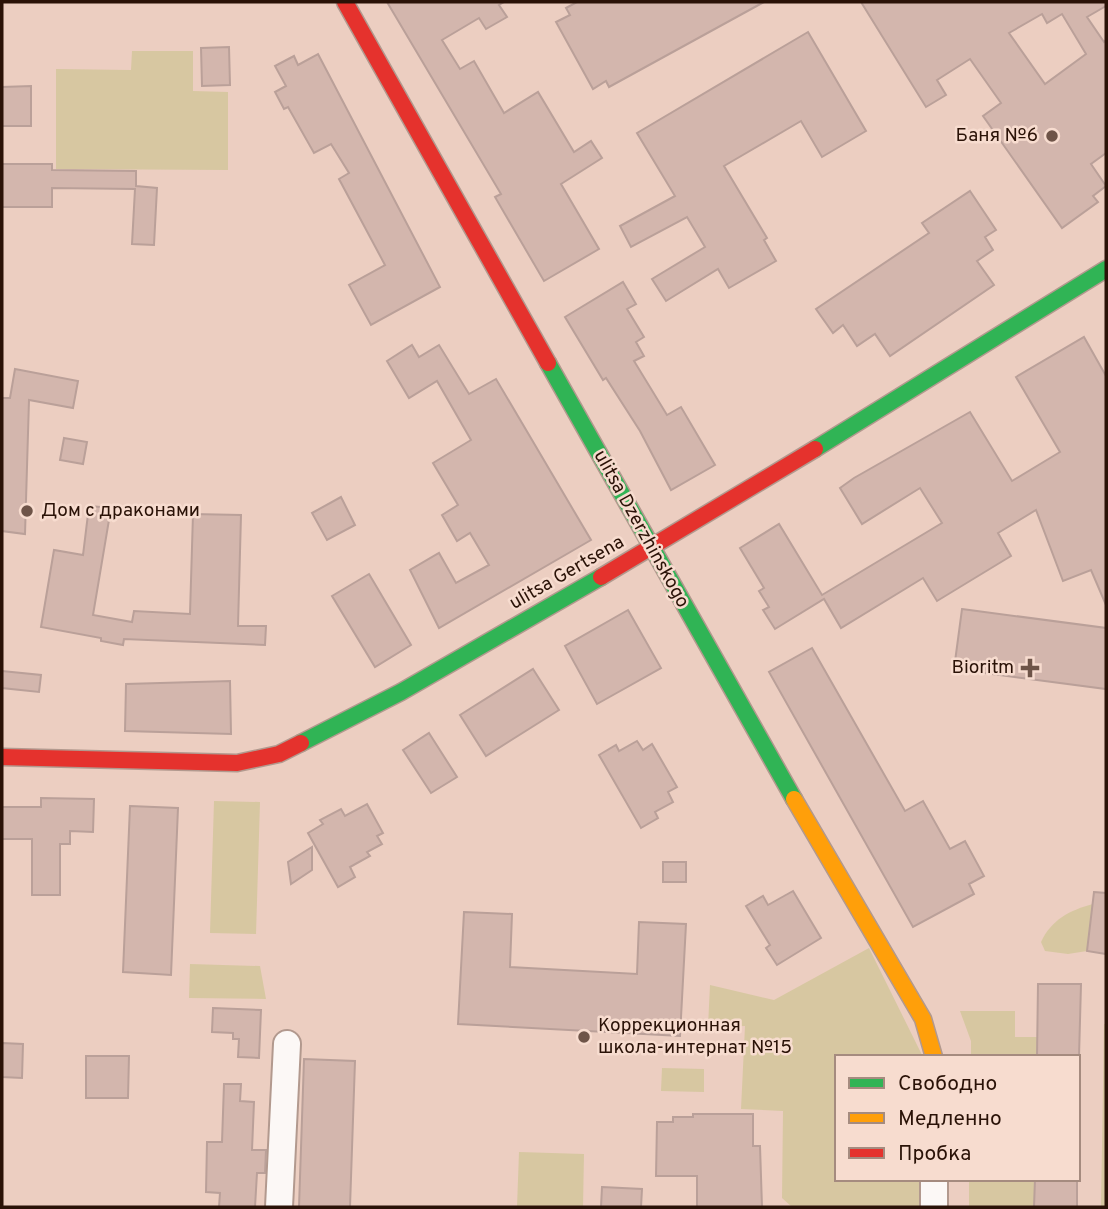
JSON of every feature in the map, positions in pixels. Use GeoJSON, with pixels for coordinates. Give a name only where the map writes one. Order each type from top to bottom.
{"type":"FeatureCollection","features":[{"type":"Feature","properties":{"kind":"street","name":"ulitsa Dzerzhinskogo"},"geometry":{"type":"LineString","coordinates":[[345,2],[652,548],[923,1019],[933,1055]]}},
{"type":"Feature","properties":{"kind":"street","name":"ulitsa Gertsena"},"geometry":{"type":"LineString","coordinates":[[2,757],[204,764],[248,761],[279,754],[401,692],[652,548],[1106,269]]}},
{"type":"Feature","properties":{"kind":"street"},"geometry":{"type":"LineString","coordinates":[[279,1207],[287,1044]]}},
{"type":"Feature","properties":{"kind":"street"},"geometry":{"type":"LineString","coordinates":[[934,1181],[934,1207]]}},
{"type":"Feature","properties":{"kind":"shaded area"},"geometry":{"type":"Polygon","coordinates":[[[132,51],[193,51],[193,91],[228,92],[228,170],[56,169],[56,69],[131,70],[132,51]]]}},
{"type":"Feature","properties":{"kind":"shaded area"},"geometry":{"type":"Polygon","coordinates":[[[214,801],[260,802],[256,934],[210,933],[214,801]]]}},
{"type":"Feature","properties":{"kind":"shaded area"},"geometry":{"type":"Polygon","coordinates":[[[1093,904],[1087,951],[1068,954],[1045,951],[1041,942],[1056,922],[1077,909],[1093,904]]]}},
{"type":"Feature","properties":{"kind":"shaded area"},"geometry":{"type":"Polygon","coordinates":[[[869,948],[922,1055],[835,1055],[835,1181],[924,1181],[923,1207],[792,1207],[782,1198],[783,1111],[741,1109],[745,1026],[708,1027],[710,985],[774,1000],[869,948]]]}},
{"type":"Feature","properties":{"kind":"shaded area"},"geometry":{"type":"Polygon","coordinates":[[[190,964],[260,966],[266,999],[189,998],[190,964]]]}},
{"type":"Feature","properties":{"kind":"shaded area"},"geometry":{"type":"Polygon","coordinates":[[[960,1011],[1015,1011],[1015,1037],[1037,1037],[1037,1055],[971,1055],[971,1041],[960,1011]]]}},
{"type":"Feature","properties":{"kind":"shaded area"},"geometry":{"type":"Polygon","coordinates":[[[1104,1024],[1106,1207],[1101,1207],[1104,1024]]]}},
{"type":"Feature","properties":{"kind":"shaded area"},"geometry":{"type":"Polygon","coordinates":[[[662,1068],[704,1069],[704,1092],[661,1091],[662,1068]]]}},
{"type":"Feature","properties":{"kind":"shaded area"},"geometry":{"type":"Polygon","coordinates":[[[519,1152],[584,1154],[583,1207],[517,1207],[519,1152]]]}},
{"type":"Feature","properties":{"kind":"shaded area"},"geometry":{"type":"Polygon","coordinates":[[[969,1181],[1035,1181],[1034,1207],[969,1207],[969,1181]]]}},
{"type":"Feature","properties":{"kind":"building"},"geometry":{"type":"Polygon","coordinates":[[[387,2],[504,2],[499,5],[507,17],[486,29],[479,18],[442,40],[460,69],[474,61],[504,113],[538,92],[574,152],[591,141],[602,158],[561,184],[599,249],[544,281],[495,197],[501,194],[387,2]]]}},
{"type":"Feature","properties":{"kind":"building"},"geometry":{"type":"Polygon","coordinates":[[[577,2],[764,2],[609,87],[606,81],[593,89],[556,22],[570,15],[566,8],[577,2]]]}},
{"type":"Feature","properties":{"kind":"building"},"geometry":{"type":"Polygon","coordinates":[[[861,2],[1106,2],[1106,6],[1087,17],[1104,42],[1106,40],[1106,153],[1091,164],[1106,186],[1093,196],[1098,202],[1062,228],[983,116],[1001,103],[970,59],[937,80],[946,95],[926,107],[861,2]],[[1042,14],[1009,33],[1045,84],[1086,54],[1062,14],[1047,23],[1042,14]]]}},
{"type":"Feature","properties":{"kind":"building"},"geometry":{"type":"Polygon","coordinates":[[[808,32],[866,131],[822,157],[801,121],[724,166],[767,238],[764,240],[776,261],[729,288],[718,269],[666,301],[652,279],[705,247],[687,217],[631,247],[620,226],[675,196],[637,133],[808,32]]]}},
{"type":"Feature","properties":{"kind":"building"},"geometry":{"type":"Polygon","coordinates":[[[229,47],[230,85],[202,86],[201,48],[229,47]]]}},
{"type":"Feature","properties":{"kind":"building"},"geometry":{"type":"Polygon","coordinates":[[[318,54],[440,287],[371,325],[349,285],[385,265],[339,179],[349,173],[331,144],[314,153],[288,107],[284,109],[275,92],[286,86],[275,66],[294,56],[298,65],[318,54]]]}},
{"type":"Feature","properties":{"kind":"building"},"geometry":{"type":"Polygon","coordinates":[[[31,86],[31,126],[2,126],[2,87],[31,86]]]}},
{"type":"Feature","properties":{"kind":"building"},"geometry":{"type":"Polygon","coordinates":[[[2,164],[52,164],[52,170],[136,171],[136,186],[157,188],[154,245],[132,244],[135,189],[52,188],[52,207],[2,207],[2,164]]]}},
{"type":"Feature","properties":{"kind":"building"},"geometry":{"type":"Polygon","coordinates":[[[970,191],[996,230],[985,237],[993,250],[977,261],[994,285],[890,356],[875,334],[857,346],[843,325],[833,333],[816,309],[929,233],[922,223],[970,191]]]}},
{"type":"Feature","properties":{"kind":"building"},"geometry":{"type":"Polygon","coordinates":[[[623,282],[636,304],[627,309],[644,337],[636,342],[644,356],[634,361],[667,415],[681,407],[715,465],[671,490],[640,431],[606,378],[603,380],[565,317],[623,282]]]}},
{"type":"Feature","properties":{"kind":"building"},"geometry":{"type":"Polygon","coordinates":[[[1084,337],[1106,376],[1106,605],[1091,570],[1063,581],[1036,510],[998,533],[1011,556],[937,601],[923,578],[841,628],[824,599],[775,629],[763,610],[769,607],[759,591],[764,588],[740,548],[779,524],[822,595],[942,523],[920,488],[862,524],[840,488],[854,478],[970,412],[1012,481],[1060,452],[1016,377],[1084,337]]]}},
{"type":"Feature","properties":{"kind":"building"},"geometry":{"type":"Polygon","coordinates":[[[412,345],[419,357],[439,345],[469,394],[496,379],[591,540],[439,628],[410,570],[439,553],[456,583],[489,565],[470,533],[457,541],[442,515],[458,505],[433,463],[471,440],[437,381],[409,398],[387,361],[412,345]]]}},
{"type":"Feature","properties":{"kind":"building"},"geometry":{"type":"Polygon","coordinates":[[[15,369],[78,381],[73,408],[29,400],[25,534],[2,531],[2,398],[10,398],[15,369]]]}},
{"type":"Feature","properties":{"kind":"building"},"geometry":{"type":"Polygon","coordinates":[[[64,438],[87,442],[83,464],[60,460],[64,438]]]}},
{"type":"Feature","properties":{"kind":"building"},"geometry":{"type":"Polygon","coordinates":[[[341,497],[355,525],[327,540],[312,513],[341,497]]]}},
{"type":"Feature","properties":{"kind":"building"},"geometry":{"type":"Polygon","coordinates":[[[89,506],[111,508],[93,615],[132,622],[134,611],[190,614],[193,514],[241,515],[238,626],[266,626],[265,645],[124,639],[123,645],[101,641],[101,638],[41,627],[54,550],[83,555],[89,506]]]}},
{"type":"Feature","properties":{"kind":"building"},"geometry":{"type":"Polygon","coordinates":[[[369,574],[411,645],[375,667],[332,596],[369,574]]]}},
{"type":"Feature","properties":{"kind":"building"},"geometry":{"type":"Polygon","coordinates":[[[962,609],[1106,628],[1106,689],[954,669],[962,609]]]}},
{"type":"Feature","properties":{"kind":"building"},"geometry":{"type":"Polygon","coordinates":[[[628,610],[661,668],[597,704],[565,646],[628,610]]]}},
{"type":"Feature","properties":{"kind":"building"},"geometry":{"type":"Polygon","coordinates":[[[812,648],[905,811],[923,801],[950,849],[965,841],[984,876],[969,884],[974,894],[913,927],[769,672],[812,648]]]}},
{"type":"Feature","properties":{"kind":"building"},"geometry":{"type":"Polygon","coordinates":[[[533,669],[559,710],[486,756],[460,715],[533,669]]]}},
{"type":"Feature","properties":{"kind":"building"},"geometry":{"type":"Polygon","coordinates":[[[2,671],[41,675],[39,692],[2,688],[2,671]]]}},
{"type":"Feature","properties":{"kind":"building"},"geometry":{"type":"Polygon","coordinates":[[[230,681],[231,734],[125,731],[126,684],[230,681]]]}},
{"type":"Feature","properties":{"kind":"building"},"geometry":{"type":"Polygon","coordinates":[[[429,733],[457,777],[431,793],[403,750],[429,733]]]}},
{"type":"Feature","properties":{"kind":"building"},"geometry":{"type":"Polygon","coordinates":[[[637,741],[643,750],[652,744],[677,787],[668,792],[673,802],[655,812],[658,818],[641,828],[599,755],[616,745],[619,751],[637,741]]]}},
{"type":"Feature","properties":{"kind":"building"},"geometry":{"type":"Polygon","coordinates":[[[41,798],[94,799],[93,832],[70,831],[70,844],[60,844],[60,895],[32,895],[32,839],[2,839],[2,807],[41,807],[41,798]]]}},
{"type":"Feature","properties":{"kind":"building"},"geometry":{"type":"Polygon","coordinates":[[[367,804],[383,833],[377,836],[382,844],[367,852],[370,856],[350,867],[355,877],[338,887],[308,833],[323,824],[320,820],[341,809],[345,816],[367,804]]]}},
{"type":"Feature","properties":{"kind":"building"},"geometry":{"type":"Polygon","coordinates":[[[130,806],[178,808],[171,975],[123,972],[130,806]]]}},
{"type":"Feature","properties":{"kind":"building"},"geometry":{"type":"Polygon","coordinates":[[[312,847],[312,870],[291,884],[288,862],[312,847]]]}},
{"type":"Feature","properties":{"kind":"building"},"geometry":{"type":"Polygon","coordinates":[[[663,862],[686,862],[686,882],[663,882],[663,862]]]}},
{"type":"Feature","properties":{"kind":"building"},"geometry":{"type":"Polygon","coordinates":[[[793,891],[821,938],[777,965],[766,948],[770,945],[746,906],[763,896],[768,905],[793,891]]]}},
{"type":"Feature","properties":{"kind":"building"},"geometry":{"type":"Polygon","coordinates":[[[1094,892],[1106,893],[1106,954],[1087,951],[1094,892]]]}},
{"type":"Feature","properties":{"kind":"building"},"geometry":{"type":"Polygon","coordinates":[[[464,912],[512,914],[510,967],[637,974],[639,922],[686,924],[680,1036],[458,1024],[464,912]]]}},
{"type":"Feature","properties":{"kind":"building"},"geometry":{"type":"Polygon","coordinates":[[[1038,984],[1081,984],[1079,1055],[1037,1055],[1038,984]]]}},
{"type":"Feature","properties":{"kind":"building"},"geometry":{"type":"Polygon","coordinates":[[[213,1008],[261,1010],[259,1058],[238,1057],[239,1039],[233,1039],[233,1033],[212,1032],[213,1008]]]}},
{"type":"Feature","properties":{"kind":"building"},"geometry":{"type":"Polygon","coordinates":[[[2,1043],[23,1044],[22,1078],[2,1077],[2,1043]]]}},
{"type":"Feature","properties":{"kind":"building"},"geometry":{"type":"Polygon","coordinates":[[[86,1056],[129,1056],[128,1098],[86,1098],[86,1056]]]}},
{"type":"Feature","properties":{"kind":"building"},"geometry":{"type":"Polygon","coordinates":[[[304,1059],[355,1061],[350,1207],[299,1207],[304,1059]]]}},
{"type":"Feature","properties":{"kind":"building"},"geometry":{"type":"Polygon","coordinates":[[[224,1084],[241,1084],[240,1101],[254,1102],[252,1150],[266,1150],[265,1173],[257,1173],[255,1207],[219,1207],[220,1193],[206,1192],[207,1142],[222,1142],[224,1084]]]}},
{"type":"Feature","properties":{"kind":"building"},"geometry":{"type":"Polygon","coordinates":[[[693,1114],[753,1114],[753,1146],[760,1146],[762,1207],[697,1207],[697,1176],[656,1176],[657,1122],[673,1122],[673,1117],[693,1117],[693,1114]]]}},
{"type":"Feature","properties":{"kind":"building"},"geometry":{"type":"Polygon","coordinates":[[[1035,1181],[1077,1181],[1077,1207],[1034,1207],[1035,1181]]]}},
{"type":"Feature","properties":{"kind":"building"},"geometry":{"type":"Polygon","coordinates":[[[602,1187],[642,1189],[641,1207],[601,1207],[602,1187]]]}},
{"type":"Feature","properties":{"kind":"traffic: fast"},"geometry":{"type":"LineString","coordinates":[[815,449],[1106,269]]}},
{"type":"Feature","properties":{"kind":"traffic: fast"},"geometry":{"type":"LineString","coordinates":[[548,363],[794,799]]}},
{"type":"Feature","properties":{"kind":"traffic: fast"},"geometry":{"type":"LineString","coordinates":[[301,743],[401,692],[601,577]]}},
{"type":"Feature","properties":{"kind":"traffic: slow"},"geometry":{"type":"LineString","coordinates":[[794,799],[923,1019],[933,1055]]}},
{"type":"Feature","properties":{"kind":"traffic: jam"},"geometry":{"type":"LineString","coordinates":[[345,2],[548,363]]}},
{"type":"Feature","properties":{"kind":"traffic: jam"},"geometry":{"type":"LineString","coordinates":[[601,577],[815,449]]}},
{"type":"Feature","properties":{"kind":"traffic: jam"},"geometry":{"type":"LineString","coordinates":[[2,757],[237,763],[279,754],[301,743]]}},
{"type":"Feature","properties":{"kind":"place","name":"Баня №6"},"geometry":{"type":"Point","coordinates":[1052,136]}},
{"type":"Feature","properties":{"kind":"place","name":"Дом с драконами"},"geometry":{"type":"Point","coordinates":[27,511]}},
{"type":"Feature","properties":{"kind":"place","name":"Bioritm"},"geometry":{"type":"Point","coordinates":[1030,668]}},
{"type":"Feature","properties":{"kind":"place","name":"Коррекционная школа-интернат №15"},"geometry":{"type":"Point","coordinates":[584,1037]}}]}
